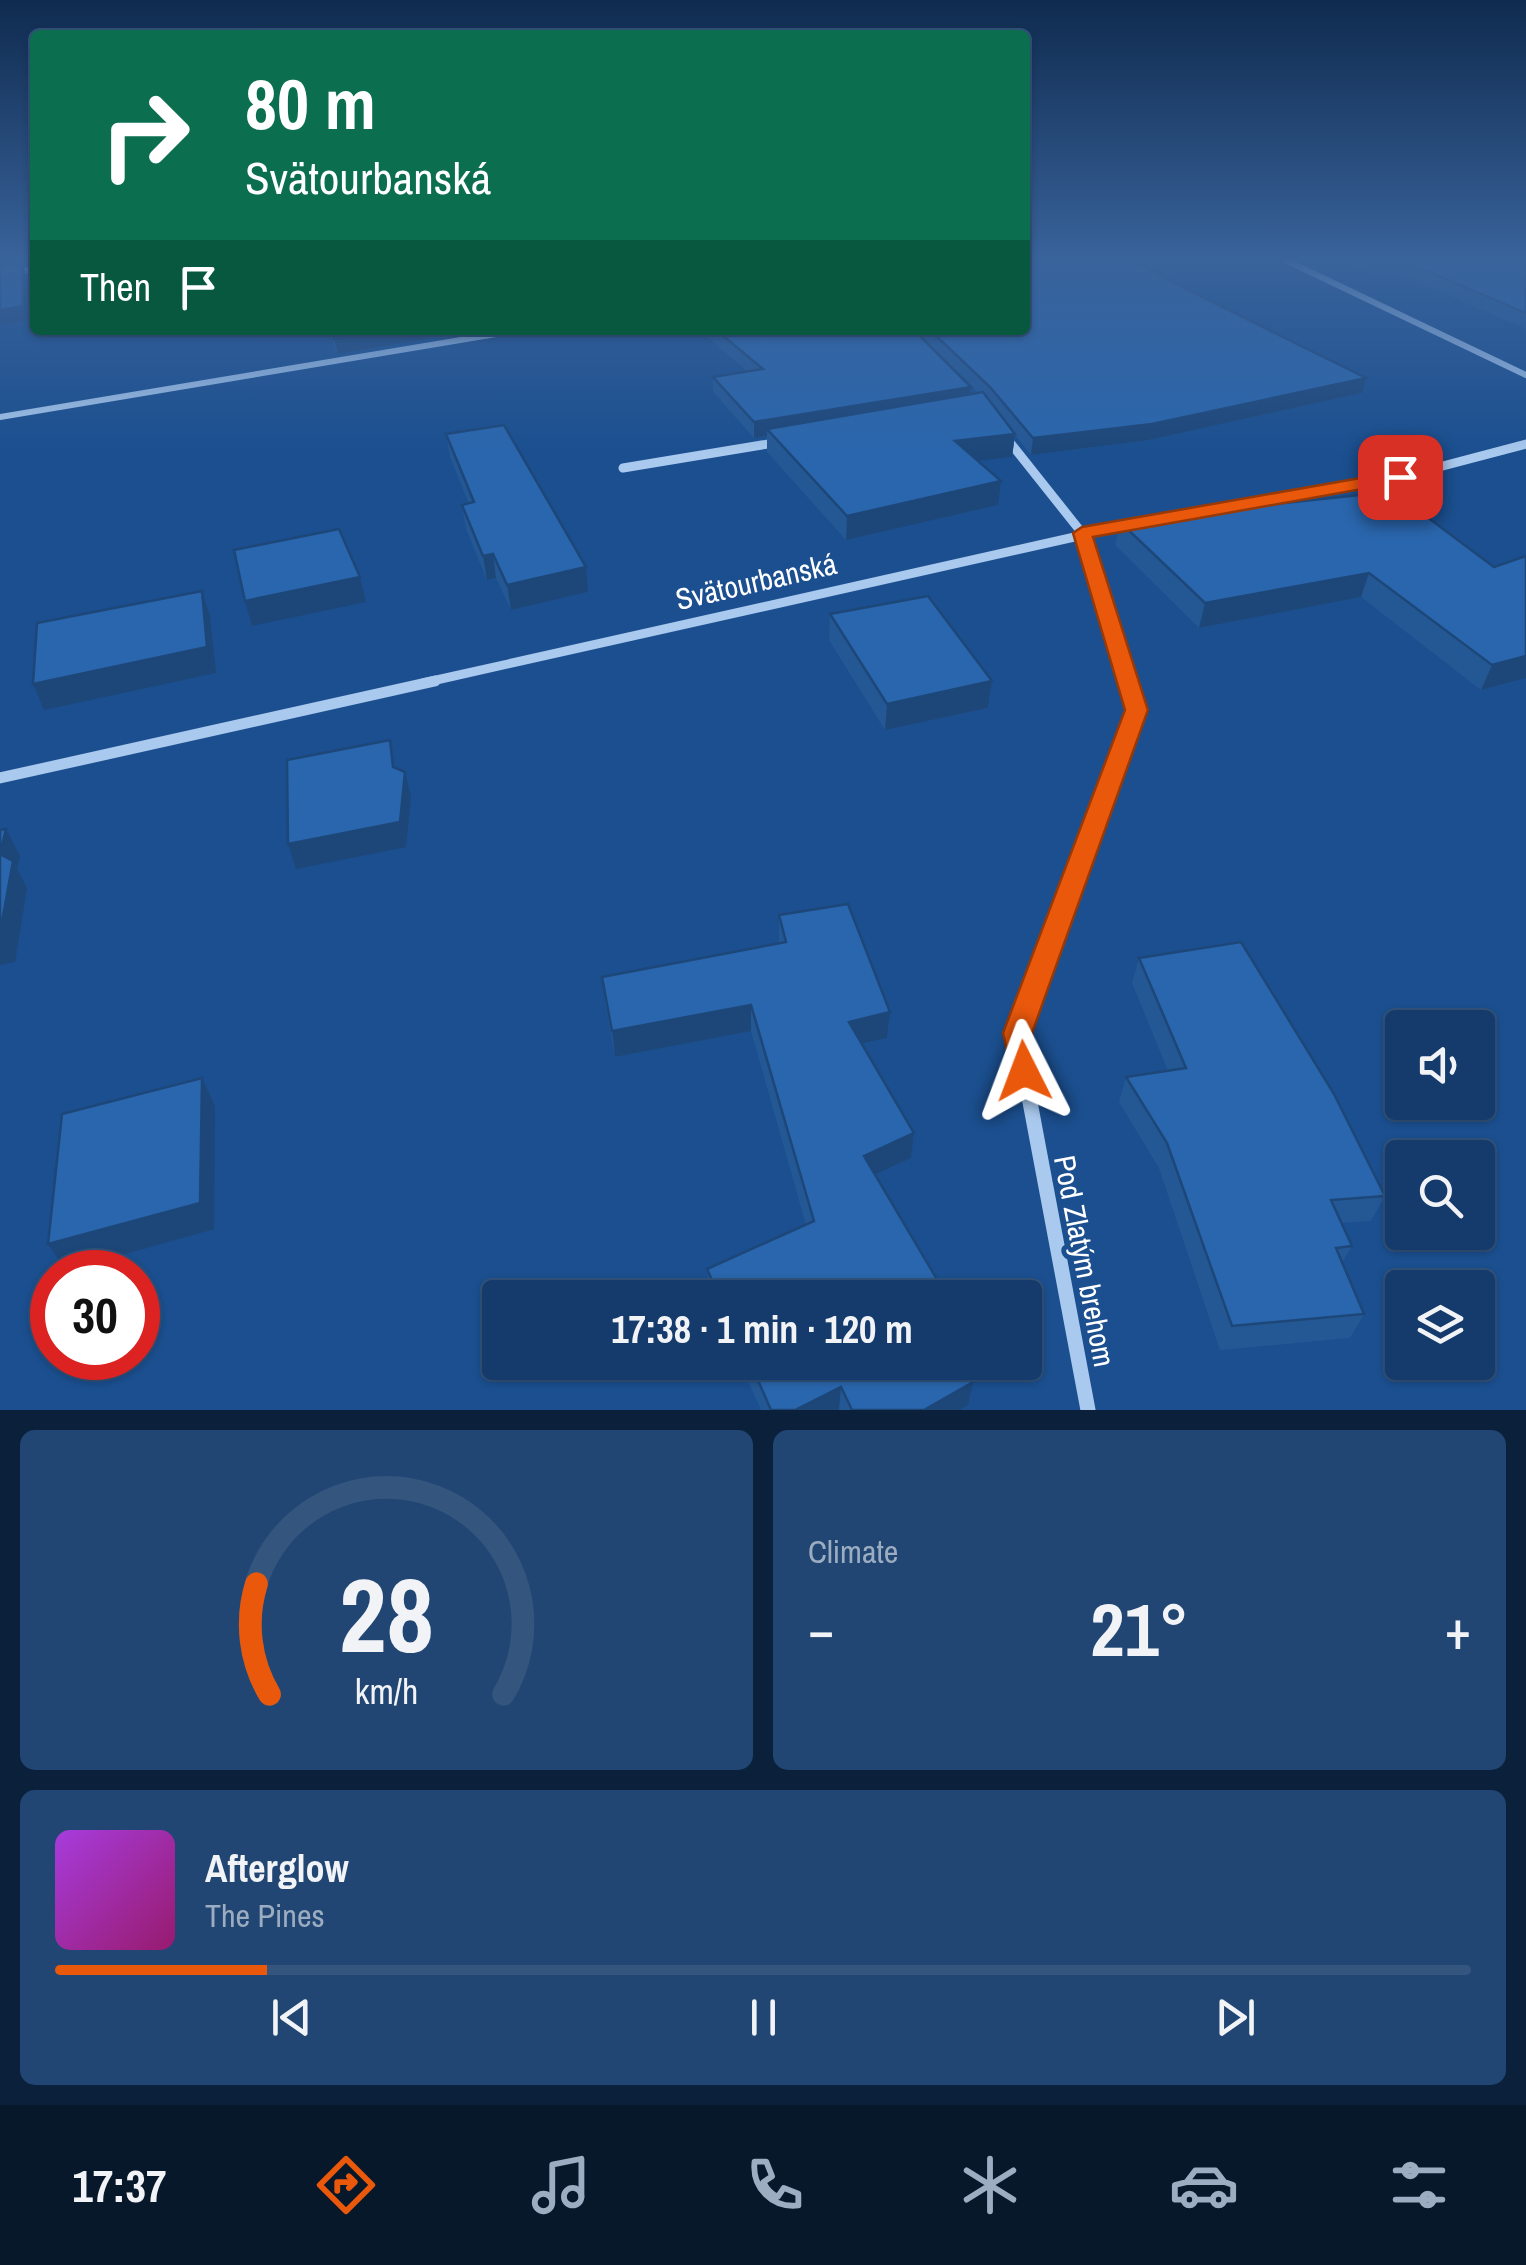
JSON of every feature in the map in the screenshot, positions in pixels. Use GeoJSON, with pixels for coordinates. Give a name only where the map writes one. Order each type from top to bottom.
{"type":"FeatureCollection","features":[{"type":"Feature","properties":{"kind":"street"},"geometry":{"type":"LineString","coordinates":[[1418,323],[1526,375]]}},
{"type":"Feature","properties":{"kind":"street"},"geometry":{"type":"LineString","coordinates":[[0,417],[490,335]]}},
{"type":"Feature","properties":{"kind":"street","name":"Pod Zlatým brehom"},"geometry":{"type":"LineString","coordinates":[[996,423],[1082,533],[1137,710],[1018,1033],[1088,1410]]}},
{"type":"Feature","properties":{"kind":"street"},"geometry":{"type":"LineString","coordinates":[[623,468],[794,440]]}},
{"type":"Feature","properties":{"kind":"street"},"geometry":{"type":"LineString","coordinates":[[1176,516],[1400,477],[1526,444]]}},
{"type":"Feature","properties":{"kind":"street","name":"Svätourbanská"},"geometry":{"type":"LineString","coordinates":[[0,778],[1138,523]]}},
{"type":"Feature","properties":{"kind":"building"},"geometry":{"type":"Polygon","coordinates":[[[1030,323],[1254,323],[1366,378],[1152,424],[1033,438],[990,387],[935,335],[1030,335],[1030,323]]]}},
{"type":"Feature","properties":{"kind":"building"},"geometry":{"type":"Polygon","coordinates":[[[722,335],[919,335],[971,387],[754,422],[713,377],[763,369],[722,335]]]}},
{"type":"Feature","properties":{"kind":"building"},"geometry":{"type":"Polygon","coordinates":[[[983,392],[1015,434],[955,441],[1001,481],[847,516],[767,429],[983,392]]]}},
{"type":"Feature","properties":{"kind":"building"},"geometry":{"type":"Polygon","coordinates":[[[504,425],[586,567],[507,585],[493,554],[483,556],[462,505],[474,502],[446,434],[504,425]]]}},
{"type":"Feature","properties":{"kind":"building"},"geometry":{"type":"Polygon","coordinates":[[[1379,493],[1429,505],[1427,517],[1494,567],[1526,556],[1526,656],[1492,665],[1369,573],[1205,603],[1120,522],[1204,508],[1207,511],[1379,493]]]}},
{"type":"Feature","properties":{"kind":"building"},"geometry":{"type":"Polygon","coordinates":[[[339,529],[360,577],[245,601],[234,550],[339,529]]]}},
{"type":"Feature","properties":{"kind":"building"},"geometry":{"type":"Polygon","coordinates":[[[202,591],[207,647],[33,684],[37,623],[202,591]]]}},
{"type":"Feature","properties":{"kind":"building"},"geometry":{"type":"Polygon","coordinates":[[[928,596],[992,681],[887,704],[830,614],[928,596]]]}},
{"type":"Feature","properties":{"kind":"building"},"geometry":{"type":"Polygon","coordinates":[[[390,740],[393,767],[405,772],[400,822],[288,844],[287,760],[390,740]]]}},
{"type":"Feature","properties":{"kind":"building"},"geometry":{"type":"Polygon","coordinates":[[[6,829],[0,854],[0,830],[6,829]]]}},
{"type":"Feature","properties":{"kind":"building"},"geometry":{"type":"Polygon","coordinates":[[[0,854],[13,861],[0,933],[0,854]]]}},
{"type":"Feature","properties":{"kind":"building"},"geometry":{"type":"Polygon","coordinates":[[[848,904],[890,1012],[849,1022],[914,1133],[864,1156],[937,1280],[712,1280],[707,1269],[814,1221],[751,1005],[612,1031],[602,977],[786,942],[779,915],[848,904]]]}},
{"type":"Feature","properties":{"kind":"building"},"geometry":{"type":"Polygon","coordinates":[[[1241,942],[1334,1094],[1385,1196],[1331,1200],[1352,1246],[1336,1248],[1364,1314],[1232,1326],[1167,1143],[1126,1077],[1186,1068],[1139,958],[1241,942]]]}},
{"type":"Feature","properties":{"kind":"building"},"geometry":{"type":"Polygon","coordinates":[[[202,1078],[200,1203],[48,1244],[62,1114],[202,1078]]]}},
{"type":"Feature","properties":{"kind":"building"},"geometry":{"type":"Polygon","coordinates":[[[758,1380],[973,1382],[924,1410],[852,1410],[841,1387],[795,1410],[771,1410],[758,1380]]]}},
{"type":"Feature","properties":{"kind":"route"},"geometry":{"type":"LineString","coordinates":[[1024,1071],[1018,1033],[1137,710],[1082,533],[1400,477]]}}]}
